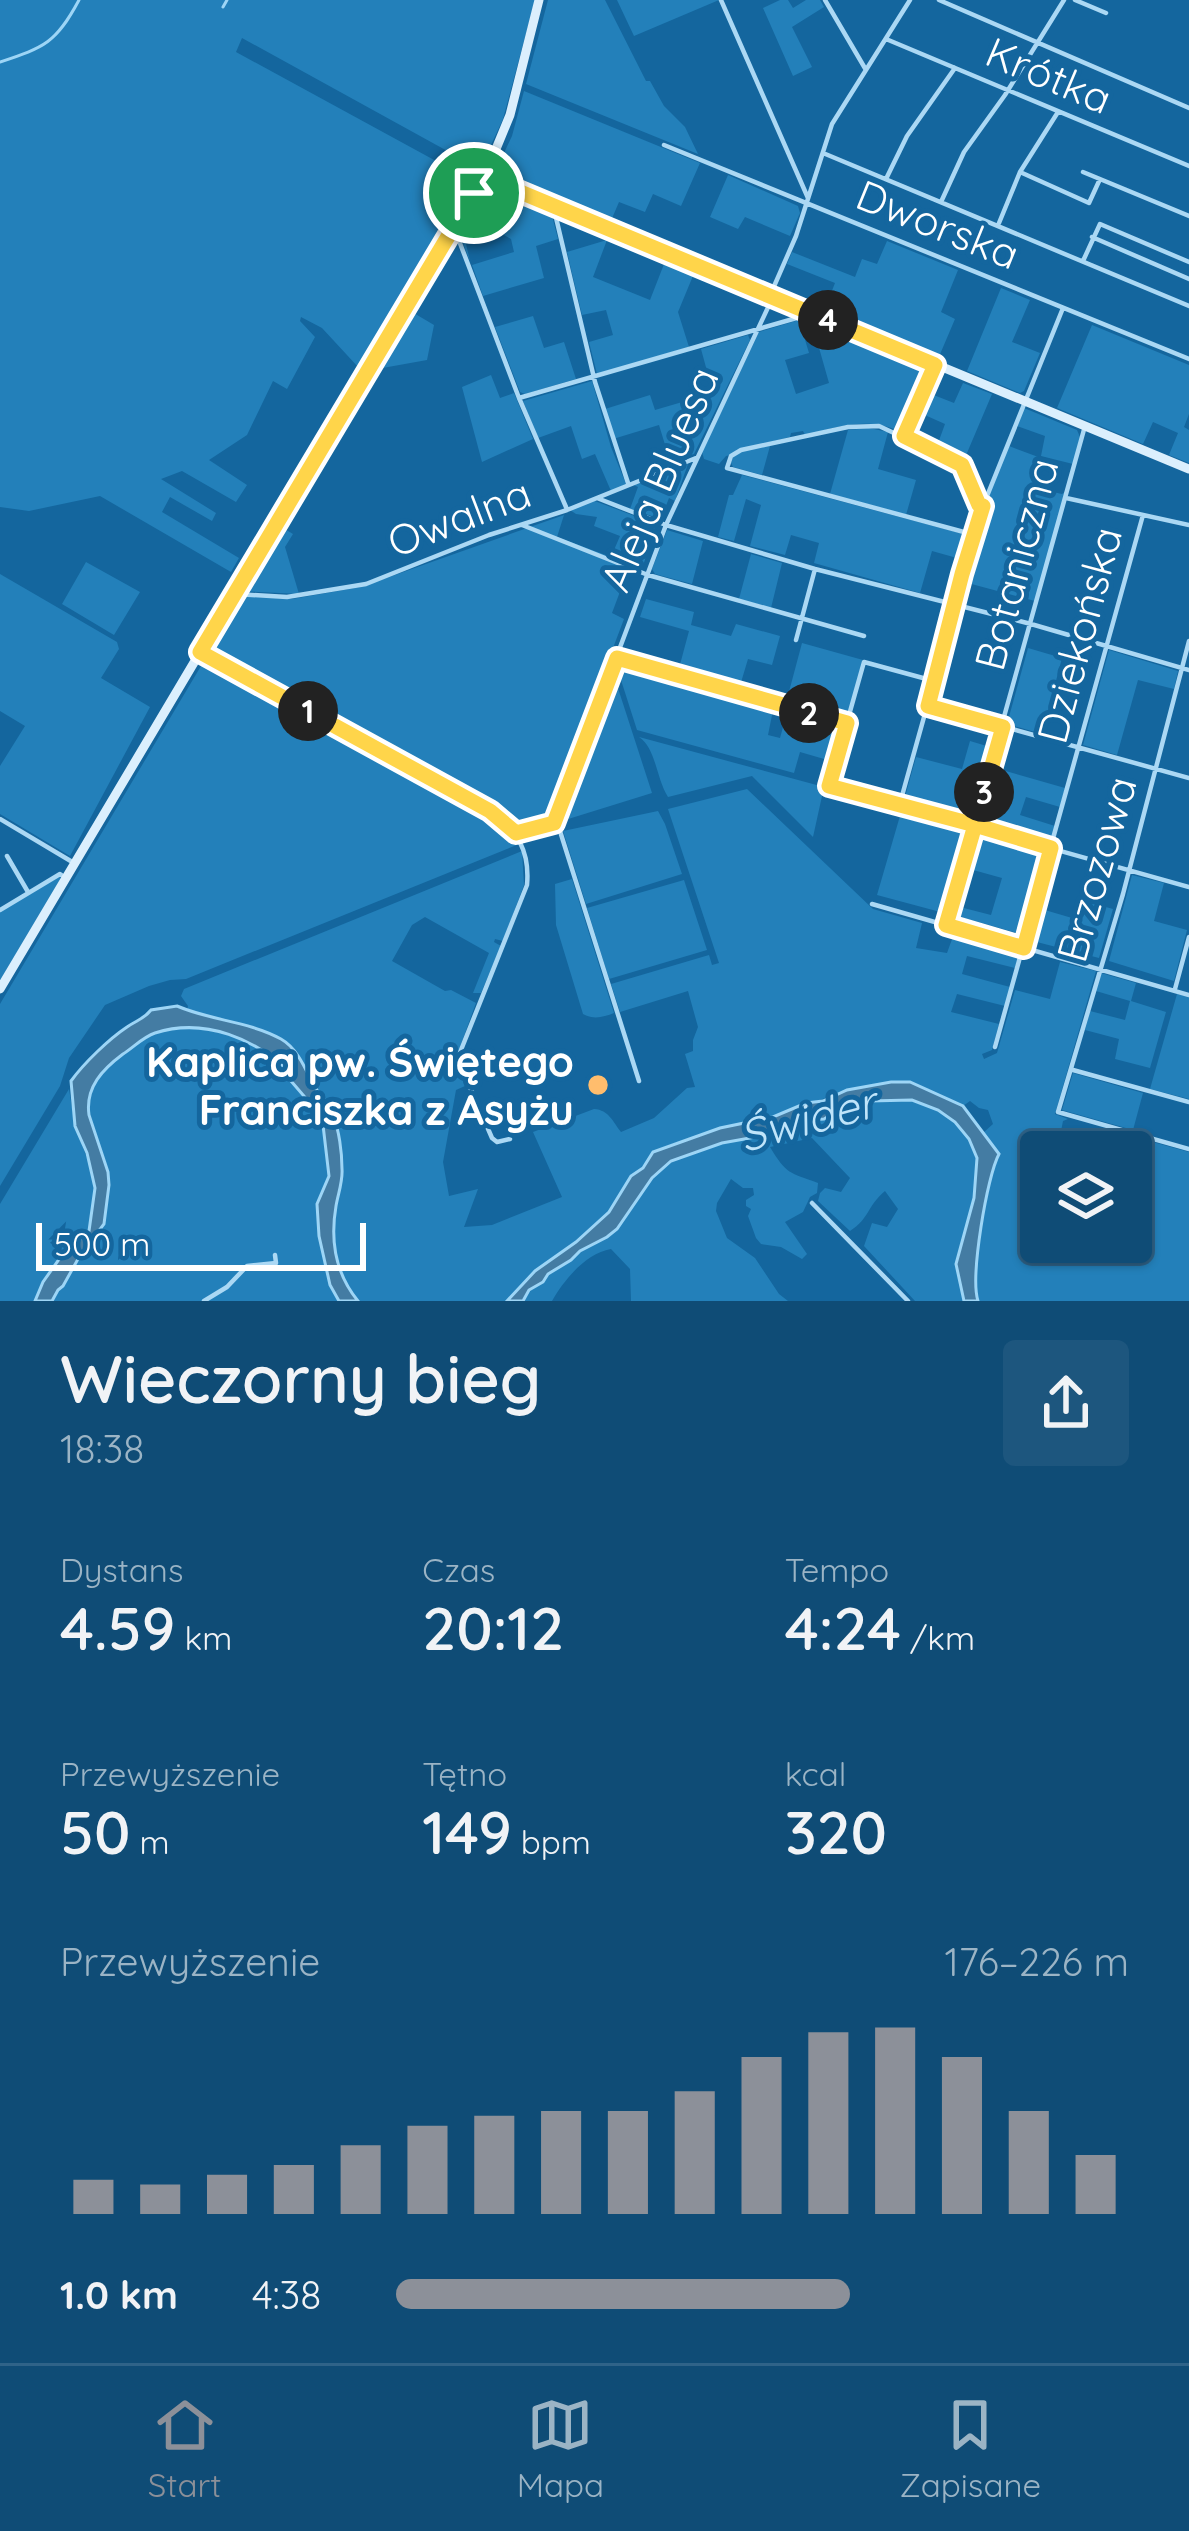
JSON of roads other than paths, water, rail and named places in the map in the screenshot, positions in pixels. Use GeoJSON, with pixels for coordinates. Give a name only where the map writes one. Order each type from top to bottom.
{"type":"FeatureCollection","features":[{"type":"Feature","properties":{"kind":"main road"},"geometry":{"type":"LineString","coordinates":[[0,988],[483,177],[510,115],[539,0]]}},
{"type":"Feature","properties":{"kind":"main road"},"geometry":{"type":"LineString","coordinates":[[483,177],[1189,470]]}},
{"type":"Feature","properties":{"kind":"street"},"geometry":{"type":"LineString","coordinates":[[721,0],[808,201]]}},
{"type":"Feature","properties":{"kind":"street"},"geometry":{"type":"LineString","coordinates":[[825,0],[866,70]]}},
{"type":"Feature","properties":{"kind":"street","name":"Aleja Bluesa"},"geometry":{"type":"LineString","coordinates":[[554,823],[666,525],[758,329],[832,124],[910,0]]}},
{"type":"Feature","properties":{"kind":"street"},"geometry":{"type":"LineString","coordinates":[[939,0],[1189,108]]}},
{"type":"Feature","properties":{"kind":"street"},"geometry":{"type":"LineString","coordinates":[[941,202],[964,152],[1064,0]]}},
{"type":"Feature","properties":{"kind":"street"},"geometry":{"type":"LineString","coordinates":[[1075,0],[1106,13]]}},
{"type":"Feature","properties":{"kind":"street","name":"Krótka"},"geometry":{"type":"LineString","coordinates":[[886,39],[1189,166]]}},
{"type":"Feature","properties":{"kind":"street"},"geometry":{"type":"LineString","coordinates":[[886,179],[907,136],[955,68]]}},
{"type":"Feature","properties":{"kind":"street"},"geometry":{"type":"LineString","coordinates":[[998,226],[1020,172],[1058,112]]}},
{"type":"Feature","properties":{"kind":"street","name":"Dworska"},"geometry":{"type":"LineString","coordinates":[[664,145],[1189,359]]}},
{"type":"Feature","properties":{"kind":"street"},"geometry":{"type":"LineString","coordinates":[[823,153],[1189,306]]}},
{"type":"Feature","properties":{"kind":"street"},"geometry":{"type":"LineString","coordinates":[[1020,172],[1089,202],[1100,179]]}},
{"type":"Feature","properties":{"kind":"street"},"geometry":{"type":"LineString","coordinates":[[1083,172],[1189,216]]}},
{"type":"Feature","properties":{"kind":"street"},"geometry":{"type":"LineString","coordinates":[[553,205],[606,422],[628,485]]}},
{"type":"Feature","properties":{"kind":"street"},"geometry":{"type":"LineString","coordinates":[[1083,261],[1100,224],[1189,262]]}},
{"type":"Feature","properties":{"kind":"street"},"geometry":{"type":"LineString","coordinates":[[452,230],[567,510]]}},
{"type":"Feature","properties":{"kind":"street"},"geometry":{"type":"LineString","coordinates":[[1092,237],[1189,279]]}},
{"type":"Feature","properties":{"kind":"street"},"geometry":{"type":"LineString","coordinates":[[899,806],[983,506],[1063,308]]}},
{"type":"Feature","properties":{"kind":"street"},"geometry":{"type":"LineString","coordinates":[[518,398],[800,317],[807,311]]}},
{"type":"Feature","properties":{"kind":"street"},"geometry":{"type":"LineString","coordinates":[[904,436],[935,365]]}},
{"type":"Feature","properties":{"kind":"street"},"geometry":{"type":"LineString","coordinates":[[975,536],[727,468],[731,456],[741,449],[848,427],[879,426],[962,465],[983,506]]}},
{"type":"Feature","properties":{"kind":"street","name":"Botaniczna"},"geometry":{"type":"LineString","coordinates":[[946,925],[1085,426]]}},
{"type":"Feature","properties":{"kind":"street","name":"Owalna"},"geometry":{"type":"LineString","coordinates":[[235,594],[287,597],[366,584],[695,458]]}},
{"type":"Feature","properties":{"kind":"street"},"geometry":{"type":"LineString","coordinates":[[597,497],[666,525],[815,569],[1185,669]]}},
{"type":"Feature","properties":{"kind":"street"},"geometry":{"type":"LineString","coordinates":[[1066,498],[1188,524]]}},
{"type":"Feature","properties":{"kind":"street","name":"Dziekońska"},"geometry":{"type":"LineString","coordinates":[[995,1047],[1143,515]]}},
{"type":"Feature","properties":{"kind":"street"},"geometry":{"type":"LineString","coordinates":[[520,524],[648,575],[864,637]]}},
{"type":"Feature","properties":{"kind":"street"},"geometry":{"type":"LineString","coordinates":[[796,640],[815,569]]}},
{"type":"Feature","properties":{"kind":"street","name":"Brzozowa"},"geometry":{"type":"LineString","coordinates":[[1189,641],[1185,669],[1058,1112],[1189,1149]]}},
{"type":"Feature","properties":{"kind":"street"},"geometry":{"type":"LineString","coordinates":[[200,652],[490,811],[516,833],[527,860],[526,885],[459,1055],[492,1138],[497,1142],[510,1139]]}},
{"type":"Feature","properties":{"kind":"street"},"geometry":{"type":"LineString","coordinates":[[617,658],[847,723]]}},
{"type":"Feature","properties":{"kind":"street"},"geometry":{"type":"LineString","coordinates":[[934,681],[864,662],[829,786],[1189,887]]}},
{"type":"Feature","properties":{"kind":"street"},"geometry":{"type":"LineString","coordinates":[[928,706],[1189,778]]}},
{"type":"Feature","properties":{"kind":"street"},"geometry":{"type":"LineString","coordinates":[[0,819],[74,863]]}},
{"type":"Feature","properties":{"kind":"street"},"geometry":{"type":"LineString","coordinates":[[516,833],[554,823],[560,828],[639,1082]]}},
{"type":"Feature","properties":{"kind":"street"},"geometry":{"type":"LineString","coordinates":[[7,856],[28,893]]}},
{"type":"Feature","properties":{"kind":"street"},"geometry":{"type":"LineString","coordinates":[[0,910],[60,874],[66,878]]}},
{"type":"Feature","properties":{"kind":"street"},"geometry":{"type":"LineString","coordinates":[[872,904],[1189,995]]}},
{"type":"Feature","properties":{"kind":"street"},"geometry":{"type":"LineString","coordinates":[[1174,991],[1189,937]]}},
{"type":"Feature","properties":{"kind":"street"},"geometry":{"type":"LineString","coordinates":[[1071,1069],[1189,1102]]}},
{"type":"Feature","properties":{"kind":"street"},"geometry":{"type":"LineString","coordinates":[[812,1203],[908,1301]]}},
{"type":"Feature","properties":{"kind":"street"},"geometry":{"type":"LineString","coordinates":[[204,1301],[227,1287],[247,1266],[276,1264],[274,1255]]}},
{"type":"Feature","properties":{"kind":"water"},"geometry":{"type":"Polygon","coordinates":[[[177,1006],[268,1033],[287,1043],[300,1059],[337,1127],[342,1174],[334,1244],[339,1268],[358,1301],[339,1301],[330,1285],[319,1236],[317,1204],[329,1176],[323,1125],[316,1110],[291,1081],[292,1074],[262,1051],[229,1034],[192,1028],[146,1037],[97,1080],[88,1105],[108,1172],[104,1224],[52,1301],[35,1301],[72,1241],[89,1231],[95,1188],[75,1126],[71,1081],[105,1045],[151,1010],[177,1006]]]}},
{"type":"Feature","properties":{"kind":"water","name":"Świder"},"geometry":{"type":"Polygon","coordinates":[[[910,1082],[963,1106],[999,1154],[981,1227],[978,1301],[964,1301],[956,1264],[974,1198],[977,1158],[955,1122],[912,1100],[869,1101],[824,1119],[722,1143],[671,1161],[652,1178],[617,1229],[548,1274],[523,1301],[507,1301],[535,1271],[609,1212],[653,1152],[847,1090],[910,1082]]]}},
{"type":"Feature","properties":{"kind":"waterway"},"geometry":{"type":"LineString","coordinates":[[0,62],[48,42],[79,0]]}},
{"type":"Feature","properties":{"kind":"waterway"},"geometry":{"type":"LineString","coordinates":[[223,7],[227,0]]}},
{"type":"Feature","properties":{"kind":"place","name":"Kaplica pw. Świętego Franciszka z Asyżu"},"geometry":{"type":"Point","coordinates":[598,1085]}}]}
